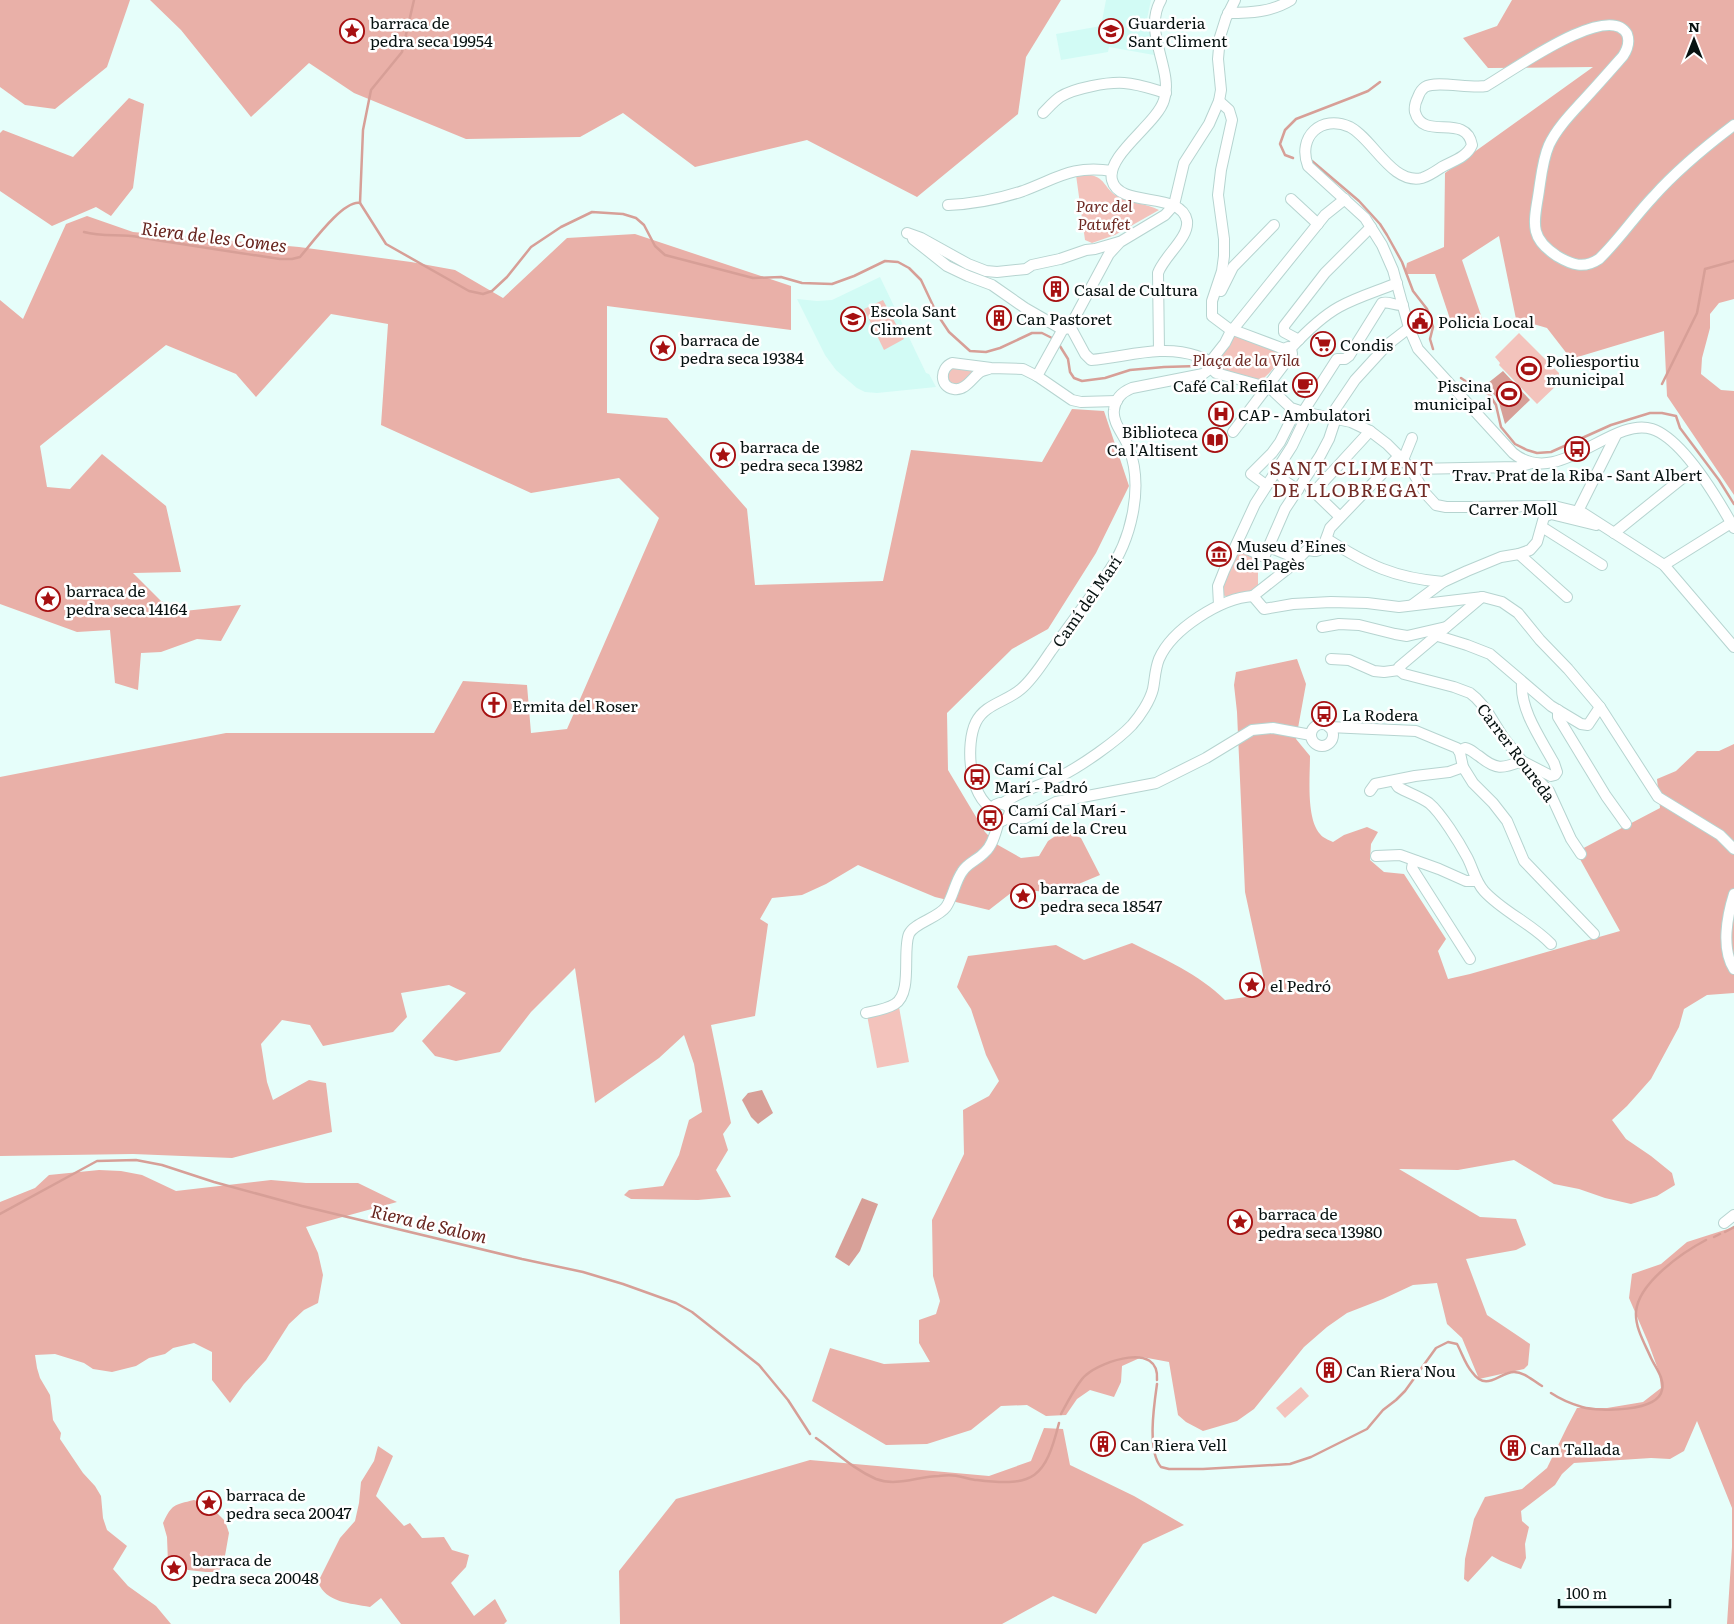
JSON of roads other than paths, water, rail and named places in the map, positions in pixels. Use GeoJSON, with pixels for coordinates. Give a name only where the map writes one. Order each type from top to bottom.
{"type":"FeatureCollection","features":[{"type":"Feature","properties":{"kind":"street"},"geometry":{"type":"LineString","coordinates":[[1159,351],[1158,273],[1163,262],[1187,228],[1184,214],[1174,205],[1124,193],[1114,185],[1112,170],[1118,158],[1164,102],[1166,93],[1165,81],[1154,23],[1156,11],[1161,0]]}},
{"type":"Feature","properties":{"kind":"street"},"geometry":{"type":"LineString","coordinates":[[1235,0],[1221,30],[1218,59],[1221,90],[1219,101],[1209,124],[1184,163],[1174,205],[1166,215],[1120,242],[1032,265],[1026,269],[997,272],[986,271],[968,264],[921,238],[907,233],[947,266],[992,285],[1025,308],[1067,328],[1091,360],[1159,351],[1188,353],[1211,365],[1216,373],[1266,387],[1275,392],[1288,406],[1300,411]]}},
{"type":"Feature","properties":{"kind":"street"},"geometry":{"type":"LineString","coordinates":[[1228,13],[1265,10],[1281,6],[1290,0]]}},
{"type":"Feature","properties":{"kind":"street"},"geometry":{"type":"LineString","coordinates":[[1664,565],[1733,526],[1705,480],[1677,446],[1656,431],[1641,428],[1616,435],[1562,460],[1532,463],[1521,460],[1513,454],[1423,356],[1415,344],[1387,254],[1364,218],[1308,166],[1304,154],[1306,140],[1318,127],[1333,124],[1346,126],[1357,131],[1395,170],[1408,178],[1424,178],[1467,154],[1472,145],[1470,138],[1464,130],[1429,126],[1418,118],[1415,108],[1416,99],[1424,87],[1435,84],[1477,88],[1486,86],[1548,44],[1574,31],[1605,22],[1613,22],[1623,28],[1628,36],[1628,44],[1623,56],[1554,135],[1549,144],[1543,162],[1535,217],[1535,232],[1538,240],[1546,248],[1564,260],[1578,265],[1589,265],[1599,259],[1666,184],[1702,149],[1734,125]]}},
{"type":"Feature","properties":{"kind":"street"},"geometry":{"type":"LineString","coordinates":[[1043,113],[1054,101],[1065,94],[1076,90],[1106,85],[1128,84],[1166,93]]}},
{"type":"Feature","properties":{"kind":"street"},"geometry":{"type":"LineString","coordinates":[[1219,101],[1229,110],[1232,120],[1221,170],[1218,195],[1224,239],[1224,264],[1211,309],[1214,318],[1233,331],[1288,351]]}},
{"type":"Feature","properties":{"kind":"street"},"geometry":{"type":"LineString","coordinates":[[948,205],[983,202],[1009,195],[1067,172],[1092,169],[1112,170]]}},
{"type":"Feature","properties":{"kind":"street"},"geometry":{"type":"LineString","coordinates":[[991,368],[1023,369],[1037,376],[1067,397],[1076,401],[1089,402],[1116,401],[1123,392],[1132,388],[1203,374],[1211,365],[1230,333],[1328,211],[1344,198]]}},
{"type":"Feature","properties":{"kind":"street"},"geometry":{"type":"LineString","coordinates":[[1291,199],[1318,224]]}},
{"type":"Feature","properties":{"kind":"street"},"geometry":{"type":"LineString","coordinates":[[1211,309],[1233,267],[1274,224]]}},
{"type":"Feature","properties":{"kind":"street"},"geometry":{"type":"LineString","coordinates":[[1299,340],[1284,332],[1284,326],[1325,273],[1371,227]]}},
{"type":"Feature","properties":{"kind":"street"},"geometry":{"type":"LineString","coordinates":[[1037,376],[1073,320],[1103,263],[1120,242]]}},
{"type":"Feature","properties":{"kind":"street"},"geometry":{"type":"LineString","coordinates":[[1095,250],[1100,252],[1103,263]]}},
{"type":"Feature","properties":{"kind":"street"},"geometry":{"type":"LineString","coordinates":[[1233,432],[1266,387],[1288,351],[1322,319],[1337,309],[1397,283]]}},
{"type":"Feature","properties":{"kind":"street"},"geometry":{"type":"LineString","coordinates":[[1266,485],[1251,474],[1272,453],[1335,361],[1349,356],[1382,303],[1396,306],[1403,305]]}},
{"type":"Feature","properties":{"kind":"street"},"geometry":{"type":"LineString","coordinates":[[1237,544],[1262,556],[1265,555],[1270,548],[1284,509],[1301,486],[1329,439],[1333,417],[1355,380],[1387,345],[1409,328]]}},
{"type":"Feature","properties":{"kind":"street","name":"Camí del Marí"},"geometry":{"type":"LineString","coordinates":[[993,809],[981,797],[972,770],[970,749],[975,724],[985,711],[1021,689],[1036,672],[1110,570],[1120,552],[1129,528],[1135,491],[1134,469],[1129,448],[1115,418],[1116,401]]}},
{"type":"Feature","properties":{"kind":"street"},"geometry":{"type":"LineString","coordinates":[[1219,605],[1219,582],[1248,516],[1292,446],[1303,423],[1300,411]]}},
{"type":"Feature","properties":{"kind":"street","name":"Carrer Moll"},"geometry":{"type":"LineString","coordinates":[[1300,411],[1351,422],[1370,431],[1401,458],[1411,469],[1429,498],[1441,507],[1554,506],[1578,511],[1664,565],[1732,646]]}},
{"type":"Feature","properties":{"kind":"street"},"geometry":{"type":"LineString","coordinates":[[1314,492],[1370,431]]}},
{"type":"Feature","properties":{"kind":"street"},"geometry":{"type":"LineString","coordinates":[[1578,511],[1616,435]]}},
{"type":"Feature","properties":{"kind":"street"},"geometry":{"type":"LineString","coordinates":[[1311,734],[1273,728],[1252,730],[1206,758],[1156,783],[1056,802],[1025,818],[1004,819],[993,816],[995,805],[1003,803],[1017,794],[1075,768],[1130,727],[1150,696],[1158,662],[1166,648],[1179,633],[1219,605],[1253,596],[1307,550],[1318,551],[1326,539],[1330,528],[1401,458],[1412,438]]}},
{"type":"Feature","properties":{"kind":"street"},"geometry":{"type":"LineString","coordinates":[[1411,469],[1518,468],[1532,463]]}},
{"type":"Feature","properties":{"kind":"street"},"geometry":{"type":"LineString","coordinates":[[1614,533],[1695,468]]}},
{"type":"Feature","properties":{"kind":"street"},"geometry":{"type":"LineString","coordinates":[[1276,469],[1286,482],[1314,492],[1340,517]]}},
{"type":"Feature","properties":{"kind":"street"},"geometry":{"type":"LineString","coordinates":[[1411,605],[1443,582],[1493,560],[1530,550],[1536,545],[1544,517],[1552,514],[1604,527]]}},
{"type":"Feature","properties":{"kind":"street"},"geometry":{"type":"LineString","coordinates":[[1542,527],[1602,565]]}},
{"type":"Feature","properties":{"kind":"street"},"geometry":{"type":"LineString","coordinates":[[1326,539],[1360,560],[1384,570],[1415,579],[1443,582]]}},
{"type":"Feature","properties":{"kind":"street"},"geometry":{"type":"LineString","coordinates":[[1270,548],[1298,559]]}},
{"type":"Feature","properties":{"kind":"street"},"geometry":{"type":"LineString","coordinates":[[1519,554],[1567,597]]}},
{"type":"Feature","properties":{"kind":"street"},"geometry":{"type":"LineString","coordinates":[[1253,596],[1264,609],[1293,604],[1326,602],[1354,602],[1398,607],[1411,605],[1466,605],[1483,597],[1502,602],[1518,613],[1600,707],[1655,794],[1664,802],[1720,835],[1734,849]]}},
{"type":"Feature","properties":{"kind":"street"},"geometry":{"type":"LineString","coordinates":[[1331,659],[1349,660],[1374,671],[1399,670],[1400,667],[1448,627],[1466,605]]}},
{"type":"Feature","properties":{"kind":"street"},"geometry":{"type":"LineString","coordinates":[[1322,627],[1339,624],[1359,624],[1406,636],[1448,627]]}},
{"type":"Feature","properties":{"kind":"street"},"geometry":{"type":"LineString","coordinates":[[1438,636],[1490,654],[1551,706],[1584,725],[1589,724],[1600,707]]}},
{"type":"Feature","properties":{"kind":"street","name":"Carrer Roureda"},"geometry":{"type":"LineString","coordinates":[[1399,670],[1404,674],[1470,693],[1485,708],[1525,767],[1549,791],[1571,839],[1581,854]]}},
{"type":"Feature","properties":{"kind":"street"},"geometry":{"type":"LineString","coordinates":[[1329,727],[1332,736],[1327,745],[1317,745],[1312,740],[1311,734],[1313,729],[1319,725],[1416,732],[1459,750],[1471,749],[1490,765],[1498,768],[1522,761],[1552,776],[1556,775],[1554,763],[1526,708],[1521,692],[1522,682]]}},
{"type":"Feature","properties":{"kind":"street"},"geometry":{"type":"LineString","coordinates":[[1558,710],[1558,717],[1606,796],[1626,824]]}},
{"type":"Feature","properties":{"kind":"street"},"geometry":{"type":"LineString","coordinates":[[1459,750],[1463,767],[1473,783],[1493,802],[1507,820],[1521,856],[1528,867],[1594,934]]}},
{"type":"Feature","properties":{"kind":"street"},"geometry":{"type":"LineString","coordinates":[[1370,791],[1375,784],[1449,772],[1463,767]]}},
{"type":"Feature","properties":{"kind":"street"},"geometry":{"type":"LineString","coordinates":[[1398,780],[1398,787],[1426,802],[1440,816],[1462,848],[1477,881],[1489,896],[1544,936],[1551,944]]}},
{"type":"Feature","properties":{"kind":"street"},"geometry":{"type":"LineString","coordinates":[[866,1013],[894,1005],[900,1000],[907,975],[907,943],[910,933],[946,907],[965,867],[987,852],[1004,819],[1010,813],[1009,808],[1003,803]]}},
{"type":"Feature","properties":{"kind":"street"},"geometry":{"type":"LineString","coordinates":[[1376,856],[1396,854],[1466,881],[1477,881]]}},
{"type":"Feature","properties":{"kind":"street"},"geometry":{"type":"LineString","coordinates":[[1416,861],[1413,863],[1412,868],[1470,959]]}},
{"type":"Feature","properties":{"kind":"street"},"geometry":{"type":"LineString","coordinates":[[1734,894],[1727,932],[1728,953],[1734,969]]}},
{"type":"Feature","properties":{"kind":"street"},"geometry":{"type":"LineString","coordinates":[[1724,1223],[1734,1215]]}},
{"type":"Feature","properties":{"kind":"waterway"},"geometry":{"type":"LineString","coordinates":[[360,203],[363,130],[371,90],[402,52],[414,0]]}},
{"type":"Feature","properties":{"kind":"waterway"},"geometry":{"type":"LineString","coordinates":[[1293,158],[1285,155],[1280,144],[1285,130],[1296,119],[1368,91],[1380,82]]}},
{"type":"Feature","properties":{"kind":"waterway"},"geometry":{"type":"LineString","coordinates":[[1312,161],[1359,201],[1380,224],[1402,262],[1413,291],[1427,309],[1433,327],[1430,339],[1433,349]]}},
{"type":"Feature","properties":{"kind":"waterway","name":"Riera de les Comes"},"geometry":{"type":"LineString","coordinates":[[84,232],[138,237],[280,259],[292,259],[300,257],[320,233],[345,208],[360,203],[386,244],[469,291],[483,294],[492,291],[507,277],[531,247],[561,227],[592,212],[623,214],[636,218],[644,225],[655,246],[665,255],[753,278],[781,277],[802,283],[832,284],[885,261],[898,262],[909,268],[921,280],[937,314],[949,332],[970,351],[986,352],[1000,348],[1032,333],[1042,333],[1054,339]]}},
{"type":"Feature","properties":{"kind":"waterway"},"geometry":{"type":"LineString","coordinates":[[1662,384],[1697,313],[1705,269],[1734,261]]}},
{"type":"Feature","properties":{"kind":"waterway","name":"Riera de les Comes"},"geometry":{"type":"LineString","coordinates":[[1058,343],[1068,359],[1070,372],[1074,378],[1082,381],[1105,378],[1130,370],[1198,366]]}},
{"type":"Feature","properties":{"kind":"waterway"},"geometry":{"type":"LineString","coordinates":[[1461,378],[1477,389],[1489,394],[1496,405],[1501,427],[1515,444],[1537,453],[1551,452],[1611,425],[1650,413],[1676,416],[1680,428],[1719,480],[1734,504]]}},
{"type":"Feature","properties":{"kind":"waterway","name":"Riera de Salom"},"geometry":{"type":"LineString","coordinates":[[0,1214],[97,1161],[136,1160],[162,1165],[214,1182],[302,1206],[583,1272],[676,1303],[692,1312],[759,1365],[788,1400],[810,1434]]}},
{"type":"Feature","properties":{"kind":"waterway","name":"Riera de Salom"},"geometry":{"type":"LineString","coordinates":[[1725,1232],[1734,1227]]}},
{"type":"Feature","properties":{"kind":"waterway","name":"Riera de Salom"},"geometry":{"type":"LineString","coordinates":[[1714,1237],[1720,1234]]}},
{"type":"Feature","properties":{"kind":"waterway","name":"Riera de Salom"},"geometry":{"type":"LineString","coordinates":[[1551,1393],[1578,1406],[1602,1410],[1627,1409],[1640,1406],[1650,1403],[1658,1397],[1663,1386],[1639,1330],[1636,1318],[1639,1301],[1645,1290],[1663,1270],[1674,1260],[1706,1240]]}},
{"type":"Feature","properties":{"kind":"waterway","name":"Riera de Salom"},"geometry":{"type":"LineString","coordinates":[[1157,1384],[1154,1404],[1154,1450],[1161,1467],[1169,1469],[1290,1464],[1311,1457],[1367,1429],[1383,1410],[1405,1391],[1436,1348],[1448,1342],[1457,1344],[1465,1362],[1477,1378],[1483,1381],[1493,1380],[1509,1373],[1518,1372],[1542,1386]]}},
{"type":"Feature","properties":{"kind":"waterway","name":"Riera de Salom"},"geometry":{"type":"LineString","coordinates":[[1061,1414],[1079,1382],[1086,1375],[1104,1364],[1116,1360],[1140,1358],[1149,1361],[1155,1368],[1157,1380]]}},
{"type":"Feature","properties":{"kind":"waterway","name":"Riera de Salom"},"geometry":{"type":"LineString","coordinates":[[816,1438],[860,1470],[876,1479],[884,1481],[900,1482],[948,1475],[975,1480],[1012,1482],[1025,1480],[1042,1467],[1054,1442],[1059,1423]]}},
{"type":"Feature","properties":{"kind":"place","name":"barraca de pedra seca 19954"},"geometry":{"type":"Point","coordinates":[352,31]}},
{"type":"Feature","properties":{"kind":"place","name":"Guarderia Sant Climent"},"geometry":{"type":"Point","coordinates":[1111,31]}},
{"type":"Feature","properties":{"kind":"place","name":"Casal de Cultura"},"geometry":{"type":"Point","coordinates":[1056,289]}},
{"type":"Feature","properties":{"kind":"place","name":"Can Pastoret"},"geometry":{"type":"Point","coordinates":[999,318]}},
{"type":"Feature","properties":{"kind":"place","name":"Escola Sant Climent"},"geometry":{"type":"Point","coordinates":[853,319]}},
{"type":"Feature","properties":{"kind":"place","name":"Policia Local"},"geometry":{"type":"Point","coordinates":[1420,321]}},
{"type":"Feature","properties":{"kind":"place","name":"Condis"},"geometry":{"type":"Point","coordinates":[1323,344]}},
{"type":"Feature","properties":{"kind":"place","name":"barraca de pedra seca 19384"},"geometry":{"type":"Point","coordinates":[663,348]}},
{"type":"Feature","properties":{"kind":"place","name":"Poliesportiu municipal"},"geometry":{"type":"Point","coordinates":[1529,369]}},
{"type":"Feature","properties":{"kind":"place","name":"Café Cal Refilat"},"geometry":{"type":"Point","coordinates":[1305,385]}},
{"type":"Feature","properties":{"kind":"place","name":"Piscina municipal"},"geometry":{"type":"Point","coordinates":[1509,394]}},
{"type":"Feature","properties":{"kind":"place","name":"CAP - Ambulatori"},"geometry":{"type":"Point","coordinates":[1221,414]}},
{"type":"Feature","properties":{"kind":"place","name":"Biblioteca Ca l'Altisent"},"geometry":{"type":"Point","coordinates":[1215,440]}},
{"type":"Feature","properties":{"kind":"place","name":"Trav. Prat de la Riba - Sant Albert"},"geometry":{"type":"Point","coordinates":[1577,449]}},
{"type":"Feature","properties":{"kind":"place","name":"barraca de pedra seca 13982"},"geometry":{"type":"Point","coordinates":[723,455]}},
{"type":"Feature","properties":{"kind":"place","name":"Museu d’Eines del Pagès"},"geometry":{"type":"Point","coordinates":[1219,554]}},
{"type":"Feature","properties":{"kind":"place","name":"barraca de pedra seca 14164"},"geometry":{"type":"Point","coordinates":[48,599]}},
{"type":"Feature","properties":{"kind":"place","name":"Ermita del Roser"},"geometry":{"type":"Point","coordinates":[494,705]}},
{"type":"Feature","properties":{"kind":"place","name":"La Rodera"},"geometry":{"type":"Point","coordinates":[1324,714]}},
{"type":"Feature","properties":{"kind":"place","name":"Camí Cal Marí - Padró"},"geometry":{"type":"Point","coordinates":[977,777]}},
{"type":"Feature","properties":{"kind":"place","name":"Camí Cal Marí - Camí de la Creu"},"geometry":{"type":"Point","coordinates":[990,818]}},
{"type":"Feature","properties":{"kind":"place","name":"barraca de pedra seca 18547"},"geometry":{"type":"Point","coordinates":[1023,896]}},
{"type":"Feature","properties":{"kind":"place","name":"el Pedró"},"geometry":{"type":"Point","coordinates":[1252,985]}},
{"type":"Feature","properties":{"kind":"place","name":"barraca de pedra seca 13980"},"geometry":{"type":"Point","coordinates":[1240,1222]}},
{"type":"Feature","properties":{"kind":"place","name":"Can Riera Nou"},"geometry":{"type":"Point","coordinates":[1329,1370]}},
{"type":"Feature","properties":{"kind":"place","name":"Can Riera Vell"},"geometry":{"type":"Point","coordinates":[1103,1444]}},
{"type":"Feature","properties":{"kind":"place","name":"Can Tallada"},"geometry":{"type":"Point","coordinates":[1513,1448]}},
{"type":"Feature","properties":{"kind":"place","name":"barraca de pedra seca 20047"},"geometry":{"type":"Point","coordinates":[209,1503]}},
{"type":"Feature","properties":{"kind":"place","name":"barraca de pedra seca 20048"},"geometry":{"type":"Point","coordinates":[174,1568]}},
{"type":"Feature","properties":{"kind":"district","name":"SANT CLIMENT DE LLOBREGAT"},"geometry":{"type":"Point","coordinates":[1352,478]}},
{"type":"Feature","properties":{"kind":"park label","name":"Parc del Patufet"},"geometry":{"type":"Point","coordinates":[1104,214]}},
{"type":"Feature","properties":{"kind":"park label","name":"Plaça de la Vila"},"geometry":{"type":"Point","coordinates":[1246,359]}}]}
